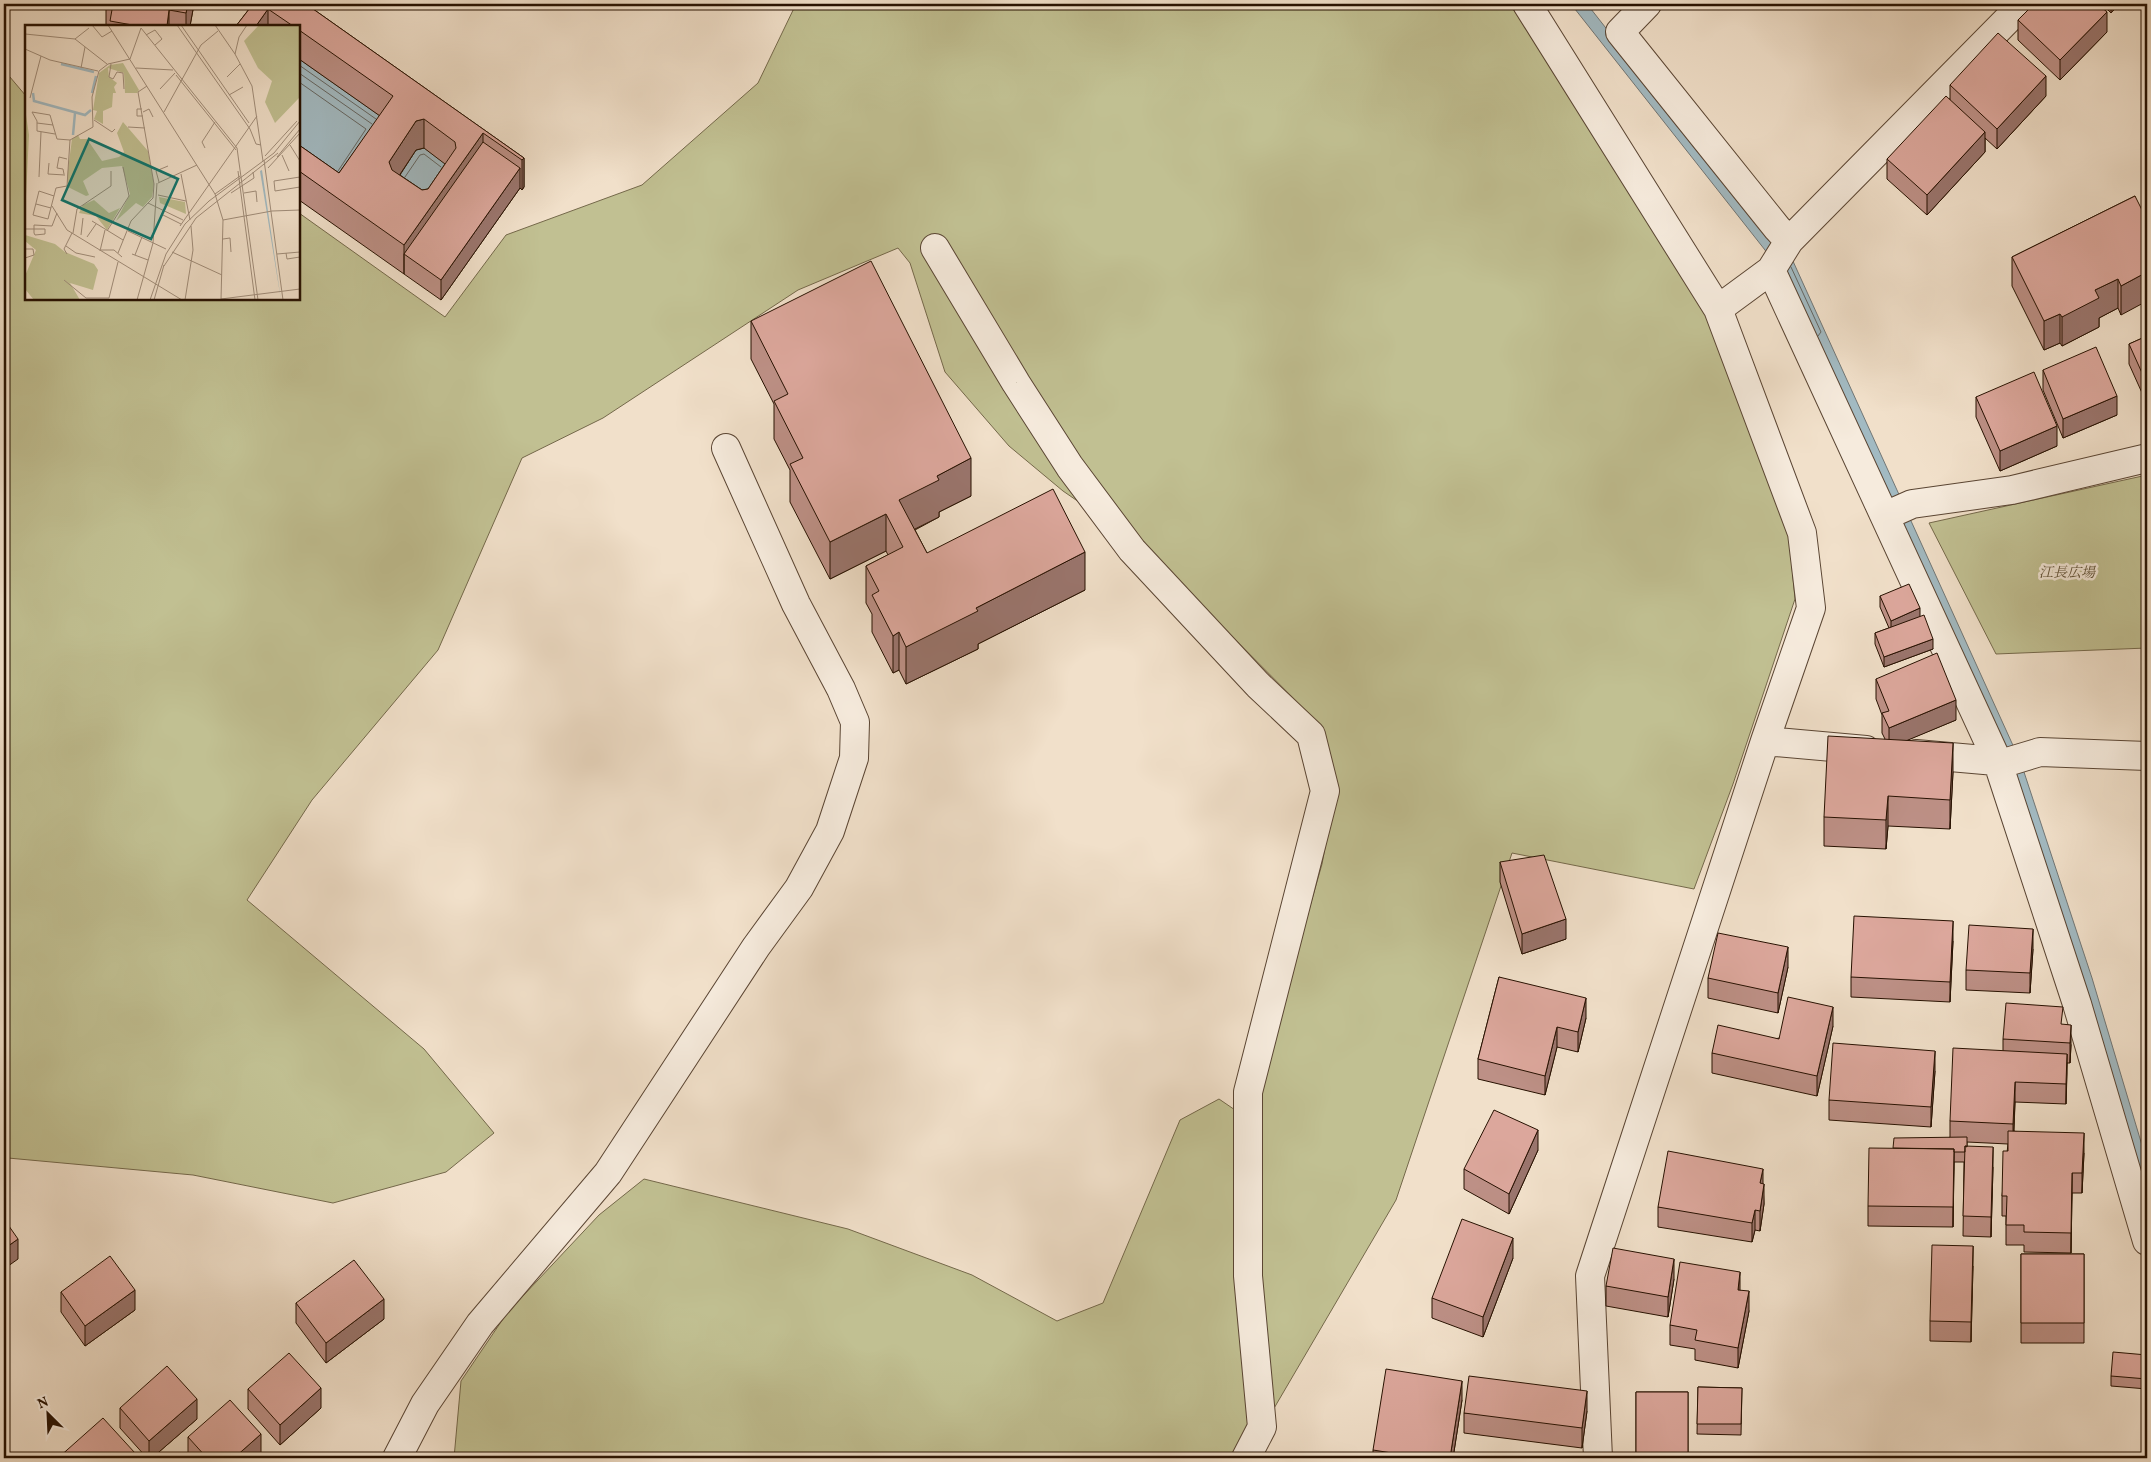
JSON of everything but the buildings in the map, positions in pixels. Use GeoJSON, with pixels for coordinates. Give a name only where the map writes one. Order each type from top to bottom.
{"type":"FeatureCollection","features":[{"type":"Feature","properties":{"kind":"street"},"geometry":{"type":"LineString","coordinates":[[1527,4],[1718,309],[1802,533],[1811,608],[1765,741],[1590,1276],[1598,1458]]}},
{"type":"Feature","properties":{"kind":"street"},"geometry":{"type":"LineString","coordinates":[[1647,4],[1620,32],[1777,228],[1780,256],[2009,760],[2077,1004],[2147,1241]]}},
{"type":"Feature","properties":{"kind":"street"},"geometry":{"type":"LineString","coordinates":[[1718,309],[1780,256],[2023,4]]}},
{"type":"Feature","properties":{"kind":"street"},"geometry":{"type":"LineString","coordinates":[[935,248],[1016,383],[1070,467],[1132,550],[1258,685],[1310,734],[1325,791],[1248,1092],[1248,1276],[1262,1427],[1246,1458]]}},
{"type":"Feature","properties":{"kind":"street"},"geometry":{"type":"LineString","coordinates":[[397,1458],[425,1404],[480,1324],[608,1173],[756,947],[799,888],[830,831],[854,758],[855,722],[841,689],[796,604],[726,448]]}},
{"type":"Feature","properties":{"kind":"street"},"geometry":{"type":"LineString","coordinates":[[1895,512],[2012,490],[2147,458]]}},
{"type":"Feature","properties":{"kind":"street"},"geometry":{"type":"LineString","coordinates":[[1765,741],[2009,760],[2040,752],[2147,756]]}},
{"type":"Feature","properties":{"kind":"green space"},"geometry":{"type":"Polygon","coordinates":[[[796,4],[1510,4],[1715,326],[1789,535],[1795,599],[1733,784],[1694,889],[1512,853],[1396,1200],[1273,1410],[1258,1274],[1259,1085],[1322,864],[1336,788],[1320,725],[1140,544],[1063,491],[1009,446],[945,372],[910,263],[898,248],[798,290],[603,418],[522,458],[438,650],[312,800],[247,900],[424,1049],[494,1133],[446,1172],[333,1203],[193,1175],[8,1158],[4,1150],[4,70],[25,95],[25,300],[300,300],[300,214],[445,317],[506,235],[642,185],[758,83],[796,4]]]}},
{"type":"Feature","properties":{"kind":"green space","name":"江長広場"},"geometry":{"type":"Polygon","coordinates":[[[2147,475],[2147,648],[1996,654],[1929,523],[2147,475]]]}},
{"type":"Feature","properties":{"kind":"green space"},"geometry":{"type":"Polygon","coordinates":[[[1219,1099],[1238,1112],[1252,1423],[1235,1458],[454,1458],[461,1381],[507,1313],[599,1215],[644,1179],[848,1229],[972,1275],[1057,1321],[1103,1303],[1180,1120],[1219,1099]]]}},
{"type":"Feature","properties":{"kind":"water"},"geometry":{"type":"Polygon","coordinates":[[[1571,4],[1587,4],[1771,238],[1792,259],[2021,763],[2092,978],[2147,1162],[2147,1207],[2080,982],[1786,283],[1765,250],[1571,4]]]}},
{"type":"Feature","properties":{"kind":"water"},"geometry":{"type":"Polygon","coordinates":[[[300,60],[393,125],[339,202],[300,175],[300,60]]]}},
{"type":"Feature","properties":{"kind":"water"},"geometry":{"type":"Polygon","coordinates":[[[424,148],[455,171],[428,218],[389,191],[416,150],[424,148]]]}}]}
